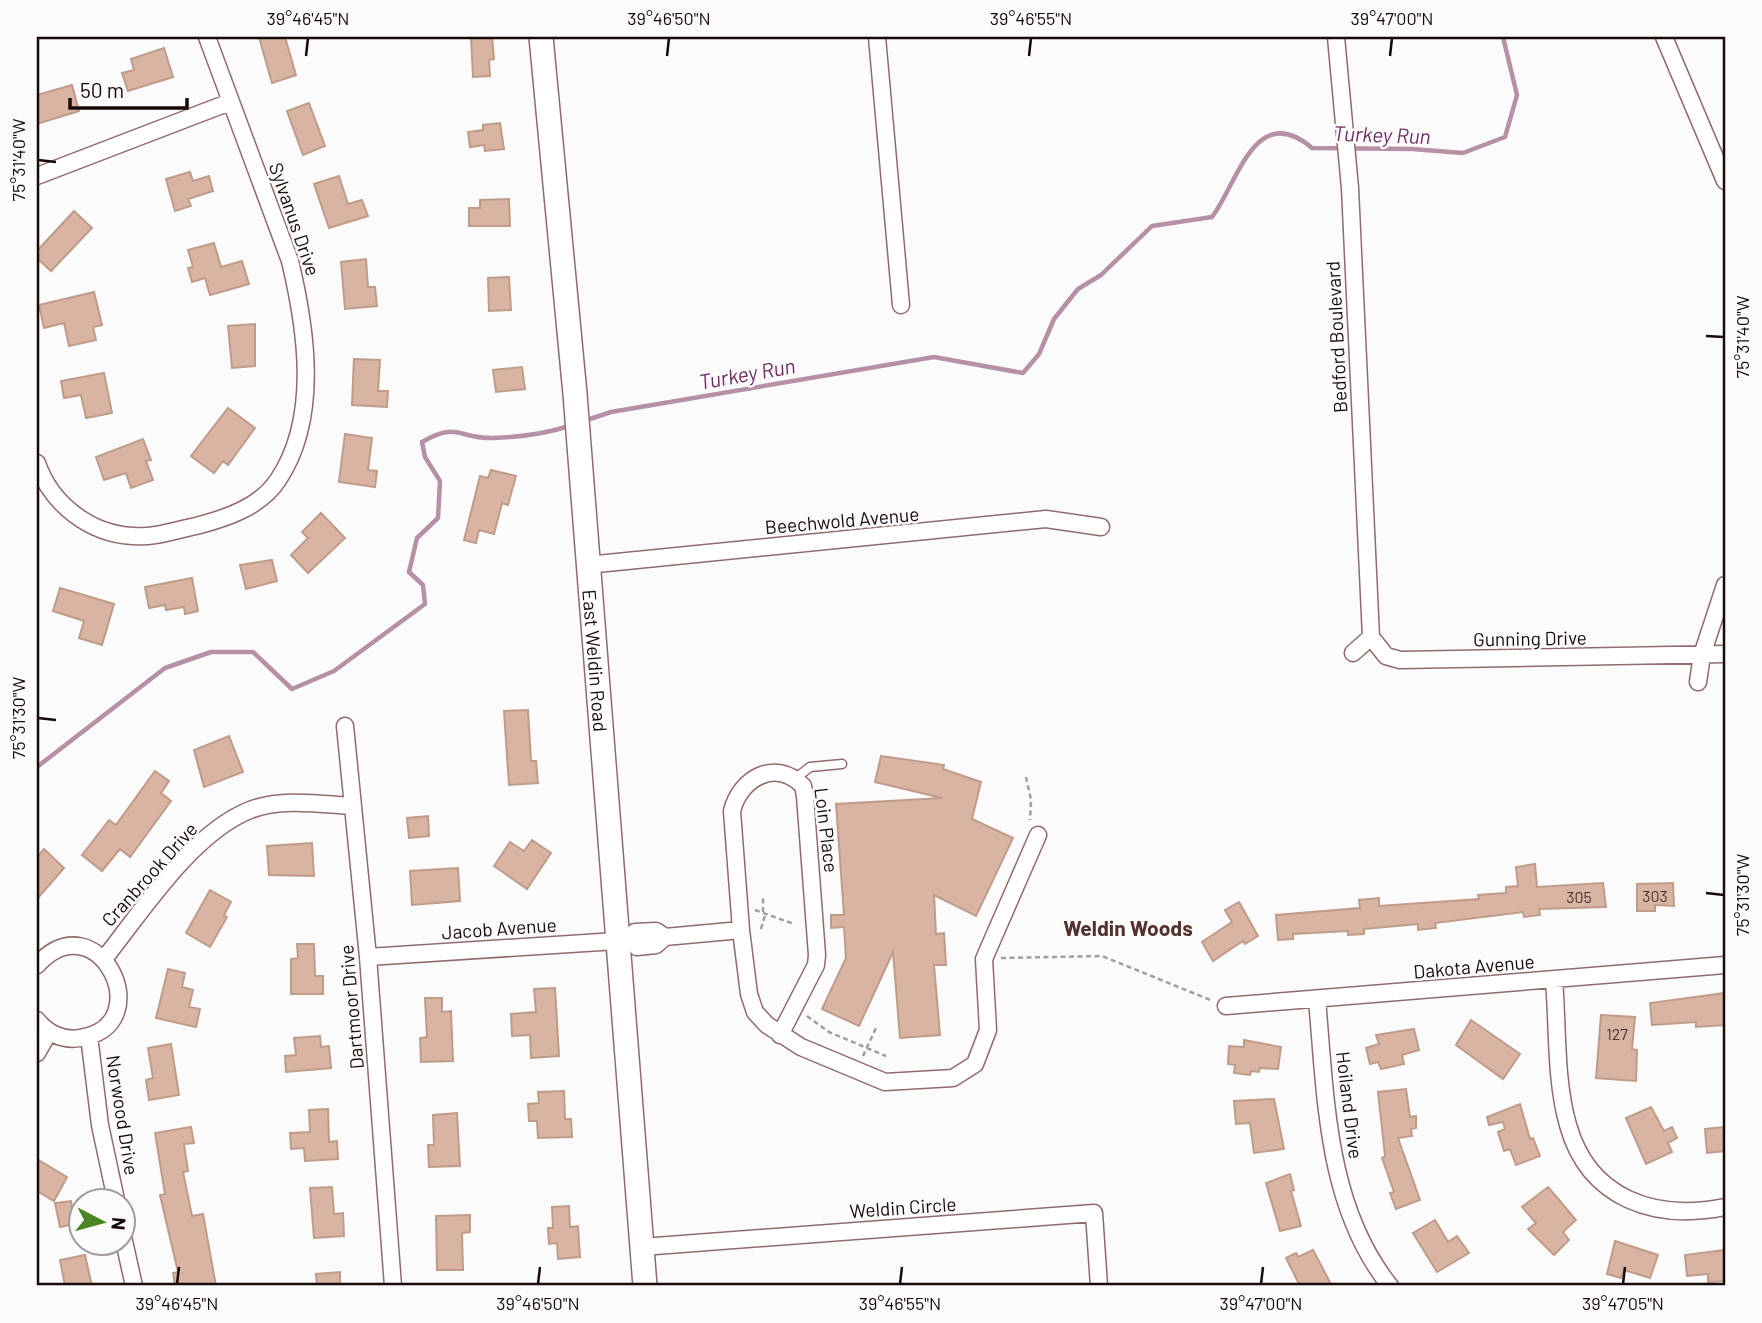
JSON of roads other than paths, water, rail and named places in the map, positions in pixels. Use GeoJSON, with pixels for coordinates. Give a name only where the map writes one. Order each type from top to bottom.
{"type":"FeatureCollection","features":[{"type":"Feature","properties":{"kind":"street","name":"Sylvanus Drive"},"geometry":{"type":"LineString","coordinates":[[37,463],[45,483],[67,509],[108,532],[134,537],[162,534],[237,513],[262,498],[285,468],[298,432],[304,392],[304,342],[298,293],[290,261],[207,37]]}},
{"type":"Feature","properties":{"kind":"street","name":"East Weldin Road"},"geometry":{"type":"LineString","coordinates":[[541,37],[575,394],[587,565],[625,941],[645,1286]]}},
{"type":"Feature","properties":{"kind":"street"},"geometry":{"type":"LineString","coordinates":[[877,37],[901,305]]}},
{"type":"Feature","properties":{"kind":"street","name":"Bedford Boulevard"},"geometry":{"type":"LineString","coordinates":[[1336,37],[1348,164],[1371,637]]}},
{"type":"Feature","properties":{"kind":"street"},"geometry":{"type":"LineString","coordinates":[[1664,37],[1725,181]]}},
{"type":"Feature","properties":{"kind":"street"},"geometry":{"type":"LineString","coordinates":[[37,176],[230,102]]}},
{"type":"Feature","properties":{"kind":"street","name":"Beechwold Avenue"},"geometry":{"type":"LineString","coordinates":[[587,565],[1046,519],[1101,527]]}},
{"type":"Feature","properties":{"kind":"street"},"geometry":{"type":"LineString","coordinates":[[1698,682],[1702,655],[1725,585]]}},
{"type":"Feature","properties":{"kind":"street"},"geometry":{"type":"LineString","coordinates":[[1353,653],[1371,637]]}},
{"type":"Feature","properties":{"kind":"street","name":"Gunning Drive"},"geometry":{"type":"LineString","coordinates":[[1371,637],[1386,656],[1400,660],[1725,653]]}},
{"type":"Feature","properties":{"kind":"street","name":"Dartmoor Drive"},"geometry":{"type":"LineString","coordinates":[[345,726],[368,957],[393,1286]]}},
{"type":"Feature","properties":{"kind":"street","name":"Loin Place"},"geometry":{"type":"LineString","coordinates":[[780,1035],[816,965],[805,796],[803,786],[796,778],[786,774],[762,775],[750,779],[735,798],[732,811],[748,994],[755,1012],[780,1035],[884,1082],[953,1078],[975,1064],[985,1043],[984,959],[1033,831]]}},
{"type":"Feature","properties":{"kind":"street","name":"Cranbrook Drive"},"geometry":{"type":"LineString","coordinates":[[37,965],[52,952],[74,947],[84,948],[104,958],[181,864],[214,832],[251,810],[295,803],[352,806]]}},
{"type":"Feature","properties":{"kind":"street","name":"Jacob Avenue"},"geometry":{"type":"LineString","coordinates":[[368,957],[625,941],[635,932],[656,931],[665,937],[741,930]]}},
{"type":"Feature","properties":{"kind":"street"},"geometry":{"type":"LineString","coordinates":[[37,1053],[43,1026],[64,1038],[89,1036],[107,1024],[119,996],[116,975],[104,958]]}},
{"type":"Feature","properties":{"kind":"street","name":"Dakota Avenue"},"geometry":{"type":"LineString","coordinates":[[1226,1006],[1725,965]]}},
{"type":"Feature","properties":{"kind":"street"},"geometry":{"type":"LineString","coordinates":[[1554,980],[1563,1103],[1574,1143],[1584,1160],[1596,1175],[1632,1202],[1659,1211],[1682,1213],[1725,1207]]}},
{"type":"Feature","properties":{"kind":"street","name":"Hoiland Drive"},"geometry":{"type":"LineString","coordinates":[[1317,1000],[1335,1166],[1357,1232],[1375,1268],[1390,1286]]}},
{"type":"Feature","properties":{"kind":"street","name":"Norwood Drive"},"geometry":{"type":"LineString","coordinates":[[89,1036],[100,1125],[113,1186]]}},
{"type":"Feature","properties":{"kind":"street","name":"Weldin Circle"},"geometry":{"type":"LineString","coordinates":[[642,1247],[1094,1213],[1099,1286]]}},
{"type":"Feature","properties":{"kind":"street"},"geometry":{"type":"LineString","coordinates":[[127,1256],[134,1286]]}},
{"type":"Feature","properties":{"kind":"lane"},"geometry":{"type":"LineString","coordinates":[[796,778],[810,767],[842,764]]}},
{"type":"Feature","properties":{"kind":"waterway","name":"Turkey Run"},"geometry":{"type":"LineString","coordinates":[[584,421],[611,412],[934,357],[1023,373],[1039,354],[1054,319],[1078,289],[1101,275],[1152,226],[1212,217],[1250,152],[1262,140],[1276,134],[1292,136],[1312,148],[1412,149],[1463,153],[1505,137],[1517,95],[1503,37]]}},
{"type":"Feature","properties":{"kind":"waterway","name":"Turkey Run"},"geometry":{"type":"LineString","coordinates":[[37,767],[165,668],[211,652],[253,652],[292,689],[334,671],[425,604],[423,585],[409,572],[417,538],[438,518],[440,481],[425,457],[422,442],[451,432],[482,438],[504,438],[569,426]]}},
{"type":"Feature","properties":{"kind":"district","name":"Weldin Woods"},"geometry":{"type":"Point","coordinates":[1128,927]}}]}
